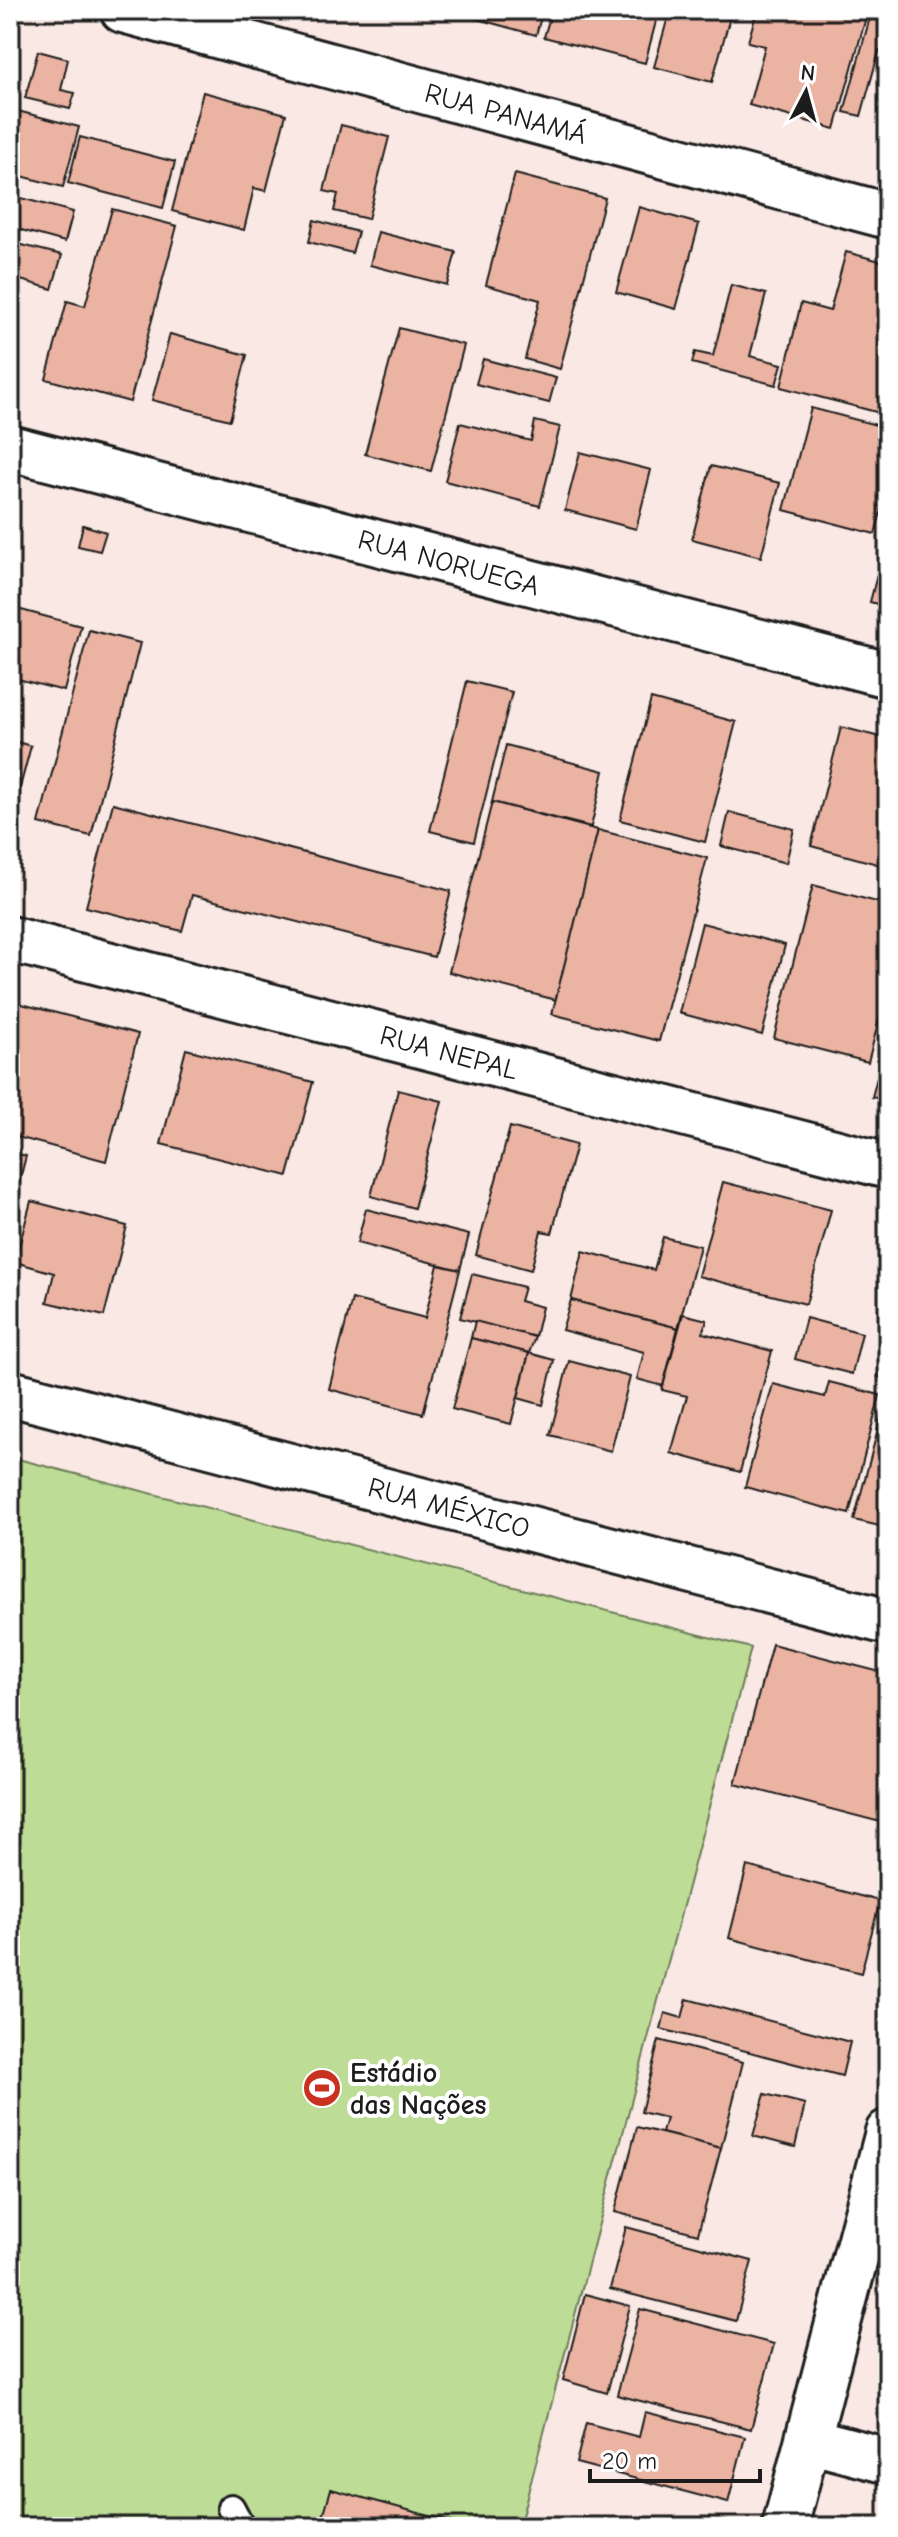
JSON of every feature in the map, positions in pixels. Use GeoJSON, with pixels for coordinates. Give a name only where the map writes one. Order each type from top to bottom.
{"type":"FeatureCollection","features":[{"type":"Feature","properties":{"kind":"street","name":"RUA PANAMÁ"},"geometry":{"type":"LineString","coordinates":[[123,10],[888,216]]}},
{"type":"Feature","properties":{"kind":"street","name":"RUA NORUEGA"},"geometry":{"type":"LineString","coordinates":[[10,448],[888,675]]}},
{"type":"Feature","properties":{"kind":"street","name":"RUA NEPAL"},"geometry":{"type":"LineString","coordinates":[[10,939],[888,1166]]}},
{"type":"Feature","properties":{"kind":"street","name":"RUA MÉXICO"},"geometry":{"type":"LineString","coordinates":[[10,1393],[888,1622]]}},
{"type":"Feature","properties":{"kind":"street"},"geometry":{"type":"LineString","coordinates":[[785,2527],[888,2132]]}},
{"type":"Feature","properties":{"kind":"street"},"geometry":{"type":"LineString","coordinates":[[808,2440],[888,2461]]}},
{"type":"Feature","properties":{"kind":"green space","name":"Estádio das Nações"},"geometry":{"type":"Polygon","coordinates":[[[10,1457],[751,1648],[519,2527],[10,2527],[10,1457]]]}},
{"type":"Feature","properties":{"kind":"building"},"geometry":{"type":"Polygon","coordinates":[[[455,10],[543,10],[536,35],[455,13],[455,10]]]}},
{"type":"Feature","properties":{"kind":"building"},"geometry":{"type":"Polygon","coordinates":[[[552,10],[659,10],[645,63],[544,37],[552,10]]]}},
{"type":"Feature","properties":{"kind":"building"},"geometry":{"type":"Polygon","coordinates":[[[670,10],[732,10],[712,82],[654,67],[670,10]]]}},
{"type":"Feature","properties":{"kind":"building"},"geometry":{"type":"Polygon","coordinates":[[[757,10],[868,10],[835,129],[749,105],[765,46],[748,42],[757,10]]]}},
{"type":"Feature","properties":{"kind":"building"},"geometry":{"type":"Polygon","coordinates":[[[872,10],[888,10],[888,54],[879,51],[861,116],[844,112],[872,10]]]}},
{"type":"Feature","properties":{"kind":"building"},"geometry":{"type":"Polygon","coordinates":[[[38,51],[68,59],[61,90],[75,93],[70,109],[25,98],[38,51]]]}},
{"type":"Feature","properties":{"kind":"building"},"geometry":{"type":"Polygon","coordinates":[[[203,92],[286,114],[266,191],[254,188],[244,230],[172,211],[203,92]]]}},
{"type":"Feature","properties":{"kind":"building"},"geometry":{"type":"Polygon","coordinates":[[[10,109],[79,127],[63,187],[10,173],[10,109]]]}},
{"type":"Feature","properties":{"kind":"building"},"geometry":{"type":"Polygon","coordinates":[[[341,125],[389,137],[368,219],[334,211],[338,194],[324,191],[341,125]]]}},
{"type":"Feature","properties":{"kind":"building"},"geometry":{"type":"Polygon","coordinates":[[[80,137],[175,162],[163,208],[68,183],[80,137]]]}},
{"type":"Feature","properties":{"kind":"building"},"geometry":{"type":"Polygon","coordinates":[[[515,174],[605,198],[560,369],[525,359],[540,300],[486,285],[515,174]]]}},
{"type":"Feature","properties":{"kind":"building"},"geometry":{"type":"Polygon","coordinates":[[[10,195],[73,212],[65,242],[10,227],[10,195]]]}},
{"type":"Feature","properties":{"kind":"building"},"geometry":{"type":"Polygon","coordinates":[[[639,207],[699,224],[676,309],[616,292],[639,207]]]}},
{"type":"Feature","properties":{"kind":"building"},"geometry":{"type":"Polygon","coordinates":[[[112,209],[177,226],[130,402],[46,379],[67,301],[85,306],[112,209]]]}},
{"type":"Feature","properties":{"kind":"building"},"geometry":{"type":"Polygon","coordinates":[[[314,220],[358,232],[352,253],[309,242],[314,220]]]}},
{"type":"Feature","properties":{"kind":"building"},"geometry":{"type":"Polygon","coordinates":[[[378,232],[456,252],[447,285],[370,265],[378,232]]]}},
{"type":"Feature","properties":{"kind":"building"},"geometry":{"type":"Polygon","coordinates":[[[10,242],[62,255],[52,289],[10,277],[10,242]]]}},
{"type":"Feature","properties":{"kind":"building"},"geometry":{"type":"Polygon","coordinates":[[[846,252],[888,263],[888,379],[880,413],[781,387],[801,303],[830,311],[846,252]]]}},
{"type":"Feature","properties":{"kind":"building"},"geometry":{"type":"Polygon","coordinates":[[[731,285],[766,294],[750,356],[782,364],[776,385],[692,363],[695,352],[713,356],[731,285]]]}},
{"type":"Feature","properties":{"kind":"building"},"geometry":{"type":"Polygon","coordinates":[[[399,328],[464,345],[431,471],[365,454],[399,328]]]}},
{"type":"Feature","properties":{"kind":"building"},"geometry":{"type":"Polygon","coordinates":[[[170,334],[247,355],[230,420],[152,400],[170,334]]]}},
{"type":"Feature","properties":{"kind":"building"},"geometry":{"type":"Polygon","coordinates":[[[483,359],[556,378],[549,403],[476,384],[483,359]]]}},
{"type":"Feature","properties":{"kind":"building"},"geometry":{"type":"Polygon","coordinates":[[[811,408],[888,428],[888,486],[875,534],[784,510],[811,408]]]}},
{"type":"Feature","properties":{"kind":"building"},"geometry":{"type":"Polygon","coordinates":[[[535,421],[560,427],[540,506],[445,481],[460,423],[531,441],[535,421]]]}},
{"type":"Feature","properties":{"kind":"building"},"geometry":{"type":"Polygon","coordinates":[[[580,452],[651,470],[636,529],[565,510],[580,452]]]}},
{"type":"Feature","properties":{"kind":"building"},"geometry":{"type":"Polygon","coordinates":[[[711,466],[780,483],[761,557],[692,539],[711,466]]]}},
{"type":"Feature","properties":{"kind":"building"},"geometry":{"type":"Polygon","coordinates":[[[83,525],[106,532],[100,551],[78,546],[83,525]]]}},
{"type":"Feature","properties":{"kind":"building"},"geometry":{"type":"Polygon","coordinates":[[[888,532],[888,607],[870,602],[888,532]]]}},
{"type":"Feature","properties":{"kind":"building"},"geometry":{"type":"Polygon","coordinates":[[[10,607],[81,626],[64,691],[10,677],[10,607]]]}},
{"type":"Feature","properties":{"kind":"building"},"geometry":{"type":"Polygon","coordinates":[[[89,630],[140,643],[91,836],[39,823],[89,630]]]}},
{"type":"Feature","properties":{"kind":"building"},"geometry":{"type":"Polygon","coordinates":[[[467,681],[512,692],[474,842],[430,831],[467,681]]]}},
{"type":"Feature","properties":{"kind":"building"},"geometry":{"type":"Polygon","coordinates":[[[651,699],[736,722],[705,842],[620,820],[651,699]]]}},
{"type":"Feature","properties":{"kind":"building"},"geometry":{"type":"Polygon","coordinates":[[[841,727],[888,739],[888,867],[811,846],[841,727]]]}},
{"type":"Feature","properties":{"kind":"building"},"geometry":{"type":"Polygon","coordinates":[[[10,740],[31,746],[10,825],[10,740]]]}},
{"type":"Feature","properties":{"kind":"building"},"geometry":{"type":"Polygon","coordinates":[[[506,745],[604,771],[591,827],[492,802],[506,745]]]}},
{"type":"Feature","properties":{"kind":"building"},"geometry":{"type":"Polygon","coordinates":[[[492,802],[598,830],[556,1000],[449,972],[492,802]]]}},
{"type":"Feature","properties":{"kind":"building"},"geometry":{"type":"Polygon","coordinates":[[[113,803],[451,891],[434,957],[192,895],[182,931],[86,907],[113,803]]]}},
{"type":"Feature","properties":{"kind":"building"},"geometry":{"type":"Polygon","coordinates":[[[729,812],[794,829],[786,863],[721,846],[729,812]]]}},
{"type":"Feature","properties":{"kind":"building"},"geometry":{"type":"Polygon","coordinates":[[[598,830],[707,858],[659,1041],[552,1014],[598,830]]]}},
{"type":"Feature","properties":{"kind":"building"},"geometry":{"type":"Polygon","coordinates":[[[813,885],[888,905],[888,985],[868,1062],[774,1038],[813,885]]]}},
{"type":"Feature","properties":{"kind":"building"},"geometry":{"type":"Polygon","coordinates":[[[702,923],[785,945],[762,1035],[679,1013],[702,923]]]}},
{"type":"Feature","properties":{"kind":"building"},"geometry":{"type":"Polygon","coordinates":[[[10,1001],[138,1034],[106,1161],[10,1135],[10,1001]]]}},
{"type":"Feature","properties":{"kind":"building"},"geometry":{"type":"Polygon","coordinates":[[[888,1035],[888,1101],[872,1097],[888,1035]]]}},
{"type":"Feature","properties":{"kind":"building"},"geometry":{"type":"Polygon","coordinates":[[[186,1049],[313,1082],[288,1176],[161,1144],[186,1049]]]}},
{"type":"Feature","properties":{"kind":"building"},"geometry":{"type":"Polygon","coordinates":[[[398,1090],[442,1101],[414,1208],[371,1196],[398,1090]]]}},
{"type":"Feature","properties":{"kind":"building"},"geometry":{"type":"Polygon","coordinates":[[[510,1127],[576,1145],[552,1233],[541,1231],[531,1270],[476,1255],[510,1127]]]}},
{"type":"Feature","properties":{"kind":"building"},"geometry":{"type":"Polygon","coordinates":[[[10,1152],[26,1156],[10,1218],[10,1152]]]}},
{"type":"Feature","properties":{"kind":"building"},"geometry":{"type":"Polygon","coordinates":[[[723,1182],[831,1210],[806,1304],[698,1276],[723,1182]]]}},
{"type":"Feature","properties":{"kind":"building"},"geometry":{"type":"Polygon","coordinates":[[[31,1201],[127,1226],[104,1316],[47,1302],[54,1273],[15,1262],[31,1201]]]}},
{"type":"Feature","properties":{"kind":"building"},"geometry":{"type":"Polygon","coordinates":[[[366,1209],[469,1235],[460,1270],[357,1243],[366,1209]]]}},
{"type":"Feature","properties":{"kind":"building"},"geometry":{"type":"Polygon","coordinates":[[[663,1237],[700,1246],[678,1328],[571,1300],[583,1251],[654,1270],[663,1237]]]}},
{"type":"Feature","properties":{"kind":"building"},"geometry":{"type":"Polygon","coordinates":[[[438,1265],[460,1270],[423,1414],[329,1389],[352,1299],[425,1318],[438,1265]]]}},
{"type":"Feature","properties":{"kind":"building"},"geometry":{"type":"Polygon","coordinates":[[[472,1274],[524,1287],[520,1301],[542,1307],[535,1337],[460,1318],[472,1274]]]}},
{"type":"Feature","properties":{"kind":"building"},"geometry":{"type":"Polygon","coordinates":[[[571,1300],[678,1328],[663,1386],[637,1379],[644,1352],[562,1330],[571,1300]]]}},
{"type":"Feature","properties":{"kind":"building"},"geometry":{"type":"Polygon","coordinates":[[[683,1314],[707,1320],[703,1333],[772,1351],[740,1472],[671,1453],[687,1396],[662,1390],[683,1314]]]}},
{"type":"Feature","properties":{"kind":"building"},"geometry":{"type":"Polygon","coordinates":[[[806,1318],[862,1333],[852,1374],[795,1359],[806,1318]]]}},
{"type":"Feature","properties":{"kind":"building"},"geometry":{"type":"Polygon","coordinates":[[[475,1321],[535,1337],[529,1353],[471,1338],[475,1321]]]}},
{"type":"Feature","properties":{"kind":"building"},"geometry":{"type":"Polygon","coordinates":[[[471,1338],[529,1353],[511,1424],[452,1409],[471,1338]]]}},
{"type":"Feature","properties":{"kind":"building"},"geometry":{"type":"Polygon","coordinates":[[[888,1338],[888,1379],[878,1377],[888,1338]]]}},
{"type":"Feature","properties":{"kind":"building"},"geometry":{"type":"Polygon","coordinates":[[[529,1353],[554,1360],[543,1405],[518,1398],[529,1353]]]}},
{"type":"Feature","properties":{"kind":"building"},"geometry":{"type":"Polygon","coordinates":[[[569,1361],[630,1377],[611,1451],[550,1435],[569,1361]]]}},
{"type":"Feature","properties":{"kind":"building"},"geometry":{"type":"Polygon","coordinates":[[[829,1382],[880,1395],[849,1514],[745,1487],[773,1384],[825,1397],[829,1382]]]}},
{"type":"Feature","properties":{"kind":"building"},"geometry":{"type":"Polygon","coordinates":[[[888,1391],[888,1528],[854,1520],[888,1391]]]}},
{"type":"Feature","properties":{"kind":"building"},"geometry":{"type":"Polygon","coordinates":[[[772,1644],[888,1674],[888,1824],[735,1784],[772,1644]]]}},
{"type":"Feature","properties":{"kind":"building"},"geometry":{"type":"Polygon","coordinates":[[[747,1866],[880,1901],[861,1973],[729,1938],[747,1866]]]}},
{"type":"Feature","properties":{"kind":"building"},"geometry":{"type":"Polygon","coordinates":[[[687,1999],[850,2042],[842,2076],[661,2029],[665,2013],[682,2018],[687,1999]]]}},
{"type":"Feature","properties":{"kind":"building"},"geometry":{"type":"Polygon","coordinates":[[[659,2040],[743,2062],[721,2148],[662,2133],[666,2118],[641,2112],[659,2040]]]}},
{"type":"Feature","properties":{"kind":"building"},"geometry":{"type":"Polygon","coordinates":[[[765,2094],[805,2104],[795,2147],[753,2136],[765,2094]]]}},
{"type":"Feature","properties":{"kind":"building"},"geometry":{"type":"Polygon","coordinates":[[[637,2127],[721,2148],[698,2234],[615,2212],[637,2127]]]}},
{"type":"Feature","properties":{"kind":"building"},"geometry":{"type":"Polygon","coordinates":[[[626,2227],[752,2261],[736,2321],[610,2289],[626,2227]]]}},
{"type":"Feature","properties":{"kind":"building"},"geometry":{"type":"Polygon","coordinates":[[[585,2294],[630,2306],[607,2393],[563,2380],[585,2294]]]}},
{"type":"Feature","properties":{"kind":"building"},"geometry":{"type":"Polygon","coordinates":[[[640,2309],[774,2344],[751,2429],[617,2395],[640,2309]]]}},
{"type":"Feature","properties":{"kind":"building"},"geometry":{"type":"Polygon","coordinates":[[[645,2412],[745,2437],[728,2503],[576,2463],[586,2423],[639,2437],[645,2412]]]}},
{"type":"Feature","properties":{"kind":"building"},"geometry":{"type":"Polygon","coordinates":[[[331,2489],[470,2527],[320,2527],[331,2489]]]}},
{"type":"Feature","properties":{"kind":"place","name":"Estádio das Nações"},"geometry":{"type":"Point","coordinates":[322,2088]}}]}
